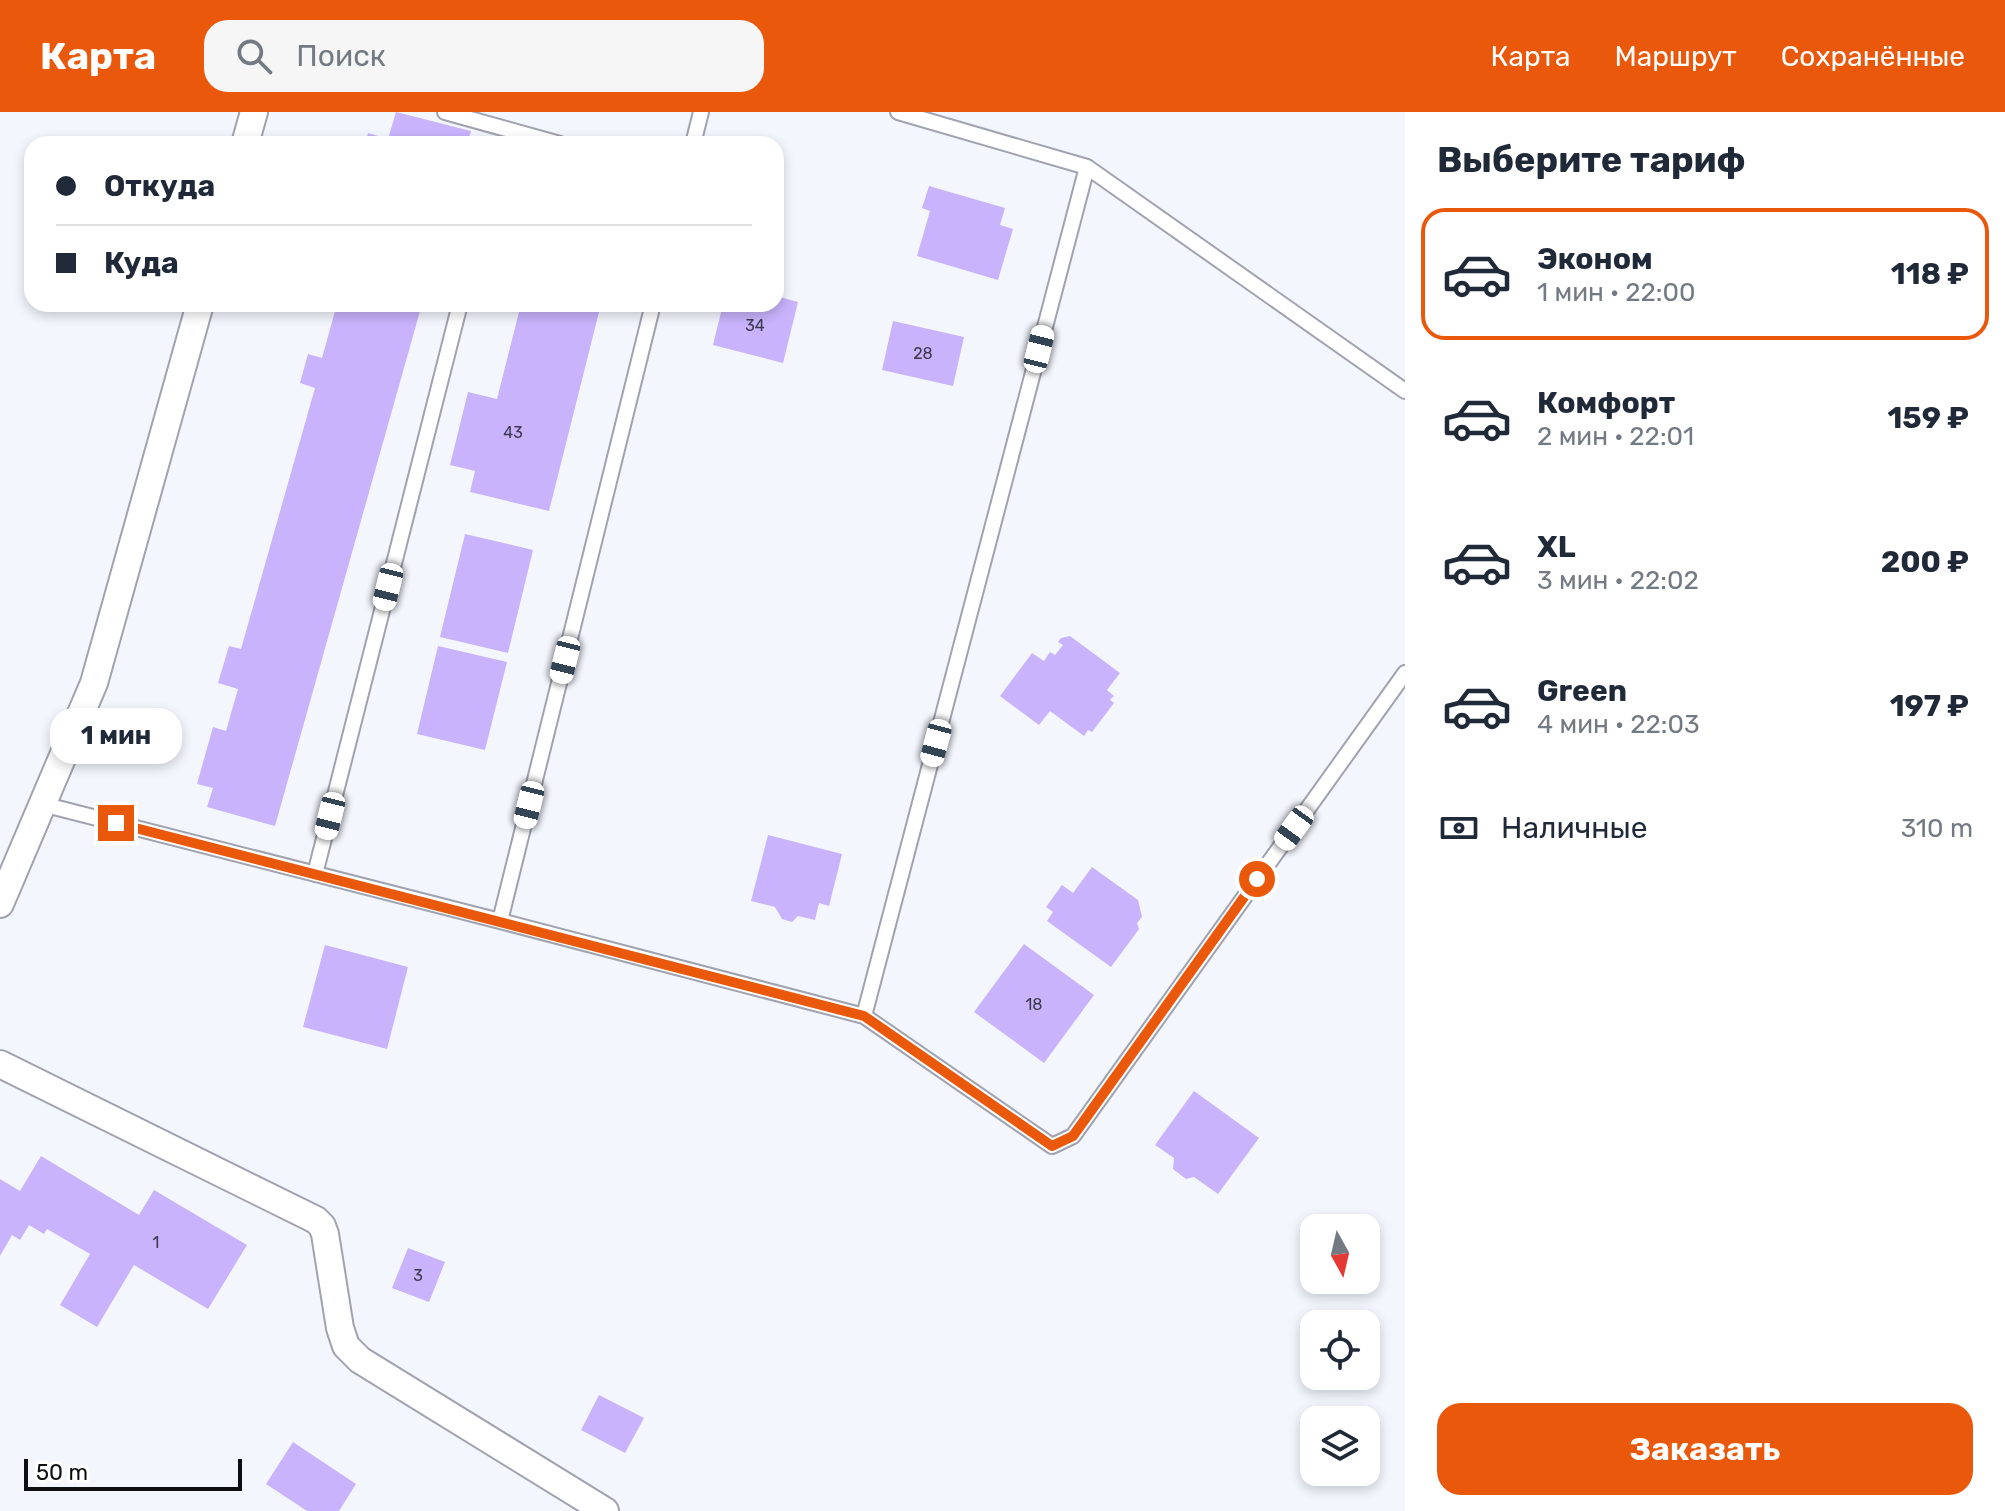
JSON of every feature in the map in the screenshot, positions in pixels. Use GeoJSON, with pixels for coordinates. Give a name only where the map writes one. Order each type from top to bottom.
{"type":"FeatureCollection","features":[{"type":"Feature","properties":{"kind":"street"},"geometry":{"type":"LineString","coordinates":[[247,136],[254,112]]}},
{"type":"Feature","properties":{"kind":"street"},"geometry":{"type":"LineString","coordinates":[[0,904],[94,683],[198,312]]}},
{"type":"Feature","properties":{"kind":"street"},"geometry":{"type":"LineString","coordinates":[[0,1064],[316,1220],[325,1234],[340,1328],[346,1346],[360,1360],[605,1511]]}},
{"type":"Feature","properties":{"kind":"lane"},"geometry":{"type":"LineString","coordinates":[[445,112],[531,136]]}},
{"type":"Feature","properties":{"kind":"lane"},"geometry":{"type":"LineString","coordinates":[[695,136],[701,112]]}},
{"type":"Feature","properties":{"kind":"lane"},"geometry":{"type":"LineString","coordinates":[[898,112],[1087,167],[1405,391]]}},
{"type":"Feature","properties":{"kind":"lane"},"geometry":{"type":"LineString","coordinates":[[503,136],[505,129]]}},
{"type":"Feature","properties":{"kind":"lane"},"geometry":{"type":"LineString","coordinates":[[864,1016],[1087,167]]}},
{"type":"Feature","properties":{"kind":"lane"},"geometry":{"type":"LineString","coordinates":[[315,874],[458,312]]}},
{"type":"Feature","properties":{"kind":"lane"},"geometry":{"type":"LineString","coordinates":[[500,921],[651,312]]}},
{"type":"Feature","properties":{"kind":"lane"},"geometry":{"type":"LineString","coordinates":[[42,804],[864,1016],[1052,1146],[1073,1136],[1405,673]]}},
{"type":"Feature","properties":{"kind":"building"},"geometry":{"type":"Polygon","coordinates":[[[396,112],[471,131],[469,136],[389,136],[396,112]]]}},
{"type":"Feature","properties":{"kind":"building"},"geometry":{"type":"Polygon","coordinates":[[[929,186],[1005,208],[1000,225],[1013,229],[998,280],[917,256],[930,211],[922,208],[929,186]]]}},
{"type":"Feature","properties":{"kind":"building"},"geometry":{"type":"Polygon","coordinates":[[[784,298],[798,302],[783,363],[713,345],[721,312],[784,312],[784,298]]]}},
{"type":"Feature","properties":{"kind":"building"},"geometry":{"type":"Polygon","coordinates":[[[335,312],[420,312],[275,826],[207,807],[213,788],[197,784],[213,727],[226,731],[238,689],[218,683],[229,646],[241,649],[315,388],[300,383],[308,354],[322,358],[335,312]]]}},
{"type":"Feature","properties":{"kind":"building"},"geometry":{"type":"Polygon","coordinates":[[[519,312],[599,312],[549,511],[470,492],[475,471],[450,465],[468,392],[497,399],[519,312]]]}},
{"type":"Feature","properties":{"kind":"building"},"geometry":{"type":"Polygon","coordinates":[[[893,321],[964,337],[953,386],[882,370],[893,321]]]}},
{"type":"Feature","properties":{"kind":"building"},"geometry":{"type":"Polygon","coordinates":[[[465,534],[533,550],[508,653],[440,637],[465,534]]]}},
{"type":"Feature","properties":{"kind":"building"},"geometry":{"type":"Polygon","coordinates":[[[1070,636],[1120,673],[1107,690],[1114,696],[1110,700],[1114,703],[1092,732],[1088,730],[1084,736],[1050,711],[1039,725],[1000,696],[1032,653],[1044,661],[1050,652],[1055,655],[1063,645],[1058,642],[1061,638],[1070,636]]]}},
{"type":"Feature","properties":{"kind":"building"},"geometry":{"type":"Polygon","coordinates":[[[438,646],[507,662],[485,750],[417,734],[438,646]]]}},
{"type":"Feature","properties":{"kind":"building"},"geometry":{"type":"Polygon","coordinates":[[[768,835],[842,854],[829,906],[819,903],[815,920],[798,916],[792,922],[782,919],[775,907],[751,901],[768,835]]]}},
{"type":"Feature","properties":{"kind":"building"},"geometry":{"type":"Polygon","coordinates":[[[1092,867],[1138,900],[1142,917],[1137,923],[1139,929],[1111,967],[1047,921],[1053,912],[1046,907],[1062,885],[1073,893],[1092,867]]]}},
{"type":"Feature","properties":{"kind":"building"},"geometry":{"type":"Polygon","coordinates":[[[1024,944],[1094,995],[1044,1063],[974,1012],[1024,944]]]}},
{"type":"Feature","properties":{"kind":"building"},"geometry":{"type":"Polygon","coordinates":[[[325,945],[408,967],[387,1049],[303,1027],[325,945]]]}},
{"type":"Feature","properties":{"kind":"building"},"geometry":{"type":"Polygon","coordinates":[[[1194,1091],[1259,1138],[1218,1194],[1194,1177],[1186,1179],[1173,1169],[1174,1158],[1155,1145],[1194,1091]]]}},
{"type":"Feature","properties":{"kind":"building"},"geometry":{"type":"Polygon","coordinates":[[[41,1156],[139,1215],[154,1190],[247,1245],[208,1309],[134,1265],[97,1327],[60,1305],[90,1254],[47,1229],[44,1234],[29,1225],[20,1240],[12,1235],[0,1256],[0,1179],[20,1191],[41,1156]]]}},
{"type":"Feature","properties":{"kind":"building"},"geometry":{"type":"Polygon","coordinates":[[[408,1248],[445,1262],[429,1302],[392,1288],[408,1248]]]}},
{"type":"Feature","properties":{"kind":"building"},"geometry":{"type":"Polygon","coordinates":[[[599,1395],[644,1418],[625,1453],[581,1430],[599,1395]]]}},
{"type":"Feature","properties":{"kind":"building"},"geometry":{"type":"Polygon","coordinates":[[[293,1442],[356,1484],[339,1511],[307,1511],[266,1484],[293,1442]]]}},
{"type":"Feature","properties":{"kind":"route"},"geometry":{"type":"LineString","coordinates":[[116,823],[864,1016],[1052,1146],[1073,1136],[1257,879]]}}]}
